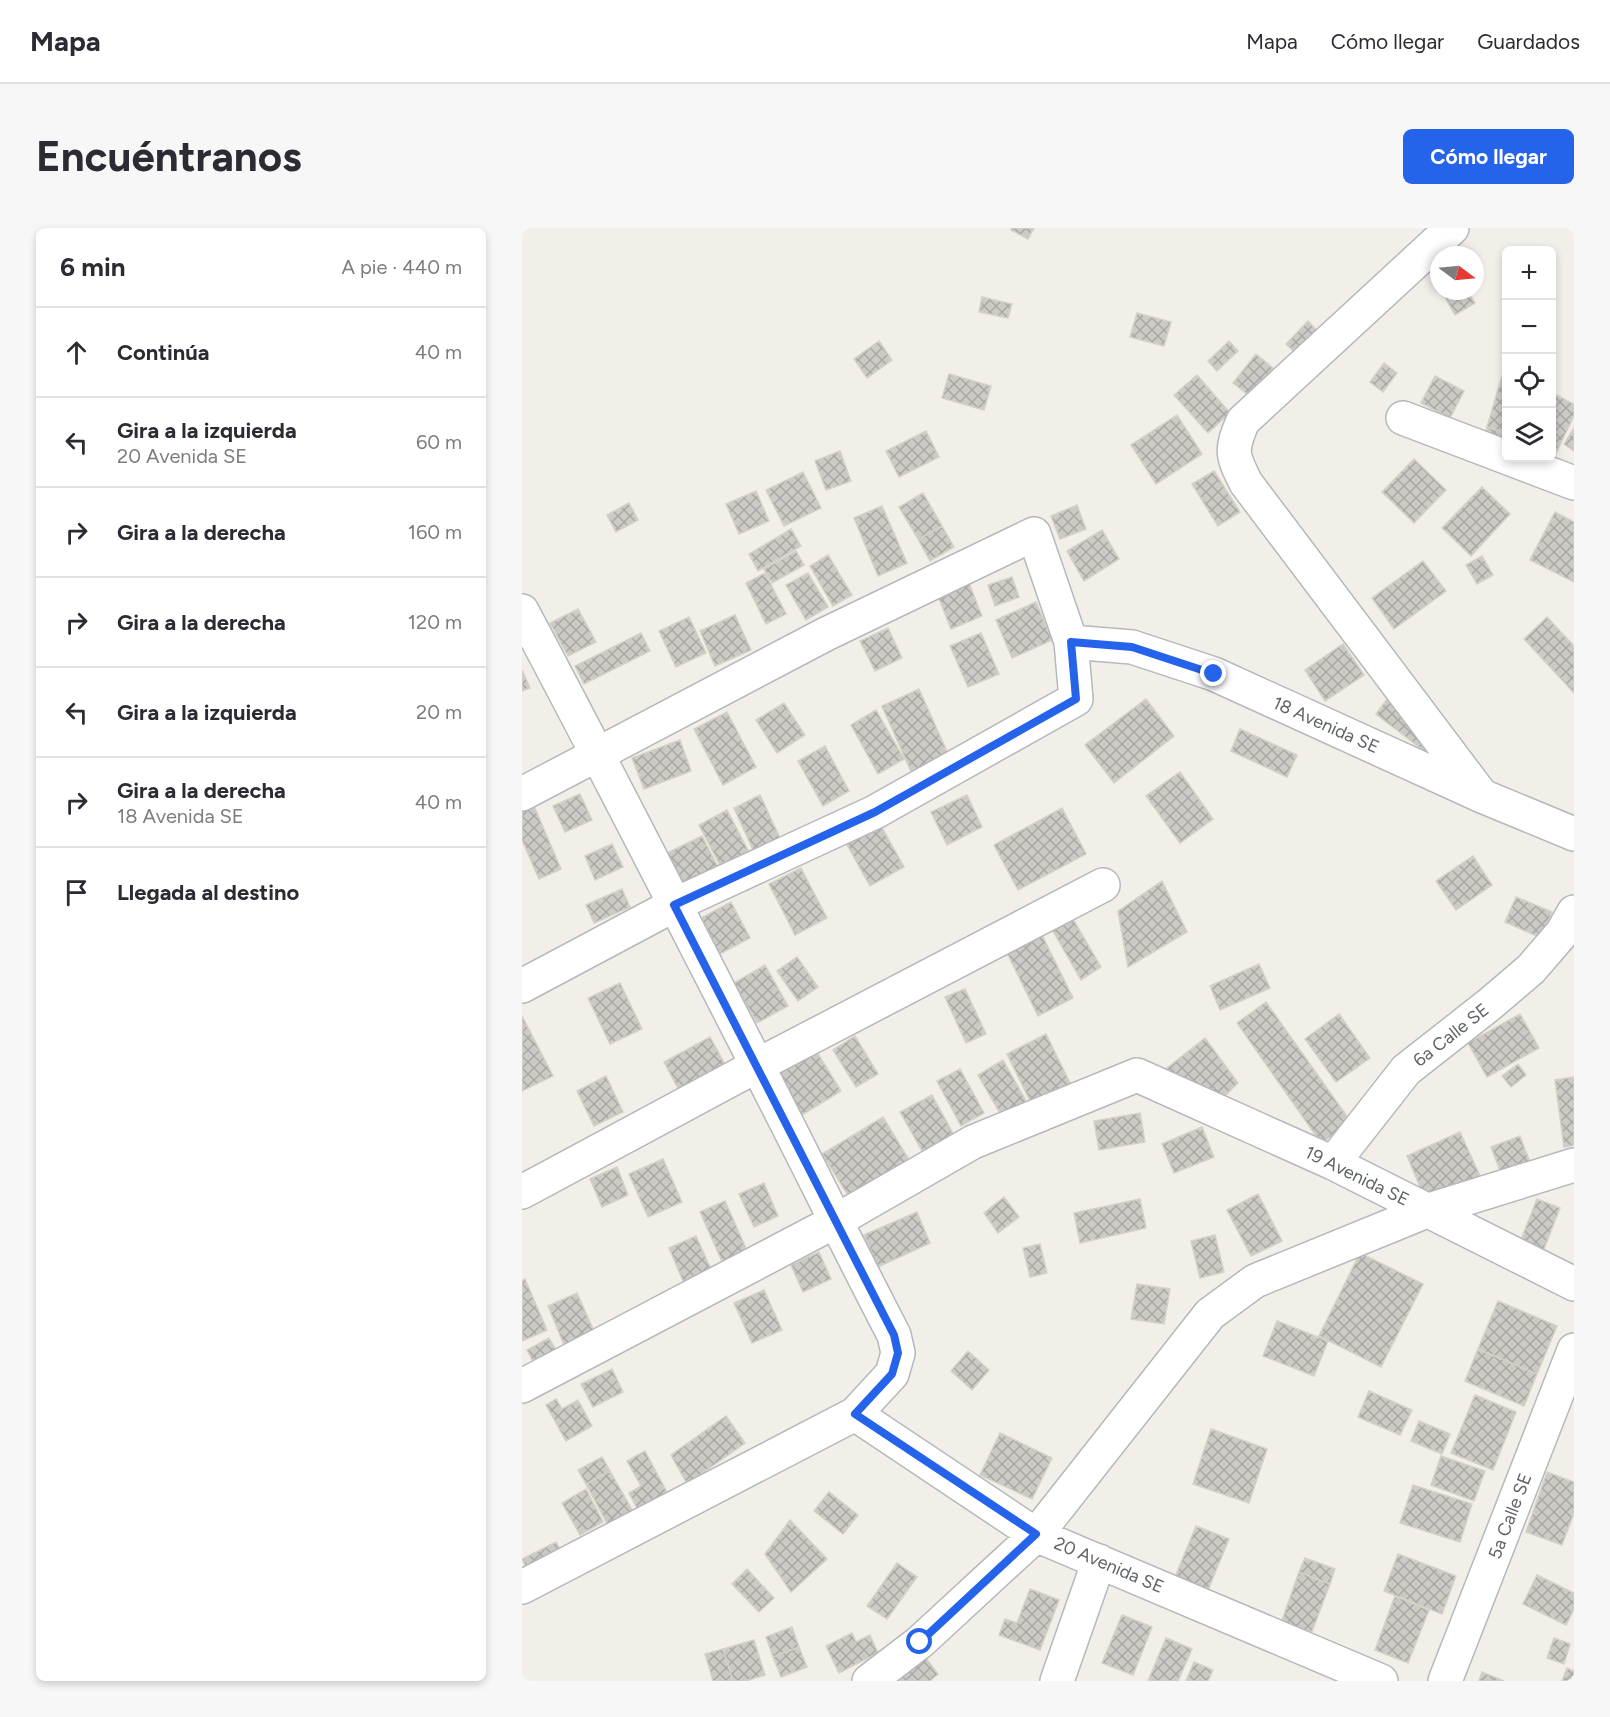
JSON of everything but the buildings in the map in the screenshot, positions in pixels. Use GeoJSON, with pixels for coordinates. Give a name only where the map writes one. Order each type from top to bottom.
{"type":"FeatureCollection","features":[{"type":"Feature","properties":{"kind":"street"},"geometry":{"type":"LineString","coordinates":[[1436,232],[1243,421],[1234,441],[1234,460],[1246,483],[1482,796]]}},
{"type":"Feature","properties":{"kind":"street"},"geometry":{"type":"LineString","coordinates":[[1403,418],[1574,483]]}},
{"type":"Feature","properties":{"kind":"street"},"geometry":{"type":"LineString","coordinates":[[522,794],[826,634],[1034,534],[1071,642],[1076,699],[875,812],[674,905],[522,986]]}},
{"type":"Feature","properties":{"kind":"street"},"geometry":{"type":"LineString","coordinates":[[522,611],[599,755],[758,1065],[834,1222],[894,1335],[898,1353],[892,1374],[855,1414],[522,1587]]}},
{"type":"Feature","properties":{"kind":"street","name":"18 Avenida SE"},"geometry":{"type":"LineString","coordinates":[[1071,642],[1132,647],[1214,674],[1482,796],[1574,834]]}},
{"type":"Feature","properties":{"kind":"street"},"geometry":{"type":"LineString","coordinates":[[522,1192],[758,1065],[1102,885]]}},
{"type":"Feature","properties":{"kind":"street","name":"6a Calle SE"},"geometry":{"type":"LineString","coordinates":[[1332,1163],[1406,1070],[1531,969],[1562,933],[1574,912]]}},
{"type":"Feature","properties":{"kind":"street","name":"19 Avenida SE"},"geometry":{"type":"LineString","coordinates":[[834,1222],[973,1142],[1137,1075],[1332,1163],[1574,1284]]}},
{"type":"Feature","properties":{"kind":"street"},"geometry":{"type":"LineString","coordinates":[[869,1681],[920,1642],[1036,1534],[1210,1314],[1255,1281],[1429,1210],[1574,1164]]}},
{"type":"Feature","properties":{"kind":"street"},"geometry":{"type":"LineString","coordinates":[[522,1386],[834,1222]]}},
{"type":"Feature","properties":{"kind":"street","name":"5a Calle SE"},"geometry":{"type":"LineString","coordinates":[[1445,1681],[1574,1350]]}},
{"type":"Feature","properties":{"kind":"street","name":"20 Avenida SE"},"geometry":{"type":"LineString","coordinates":[[855,1414],[1036,1534],[1382,1681]]}},
{"type":"Feature","properties":{"kind":"street"},"geometry":{"type":"LineString","coordinates":[[1057,1681],[1100,1562]]}},
{"type":"Feature","properties":{"kind":"route"},"geometry":{"type":"LineString","coordinates":[[920,1642],[1036,1534],[855,1414],[892,1374],[898,1353],[894,1335],[834,1222],[758,1065],[674,905],[875,812],[1076,699],[1071,642],[1132,647],[1214,674]]}}]}
